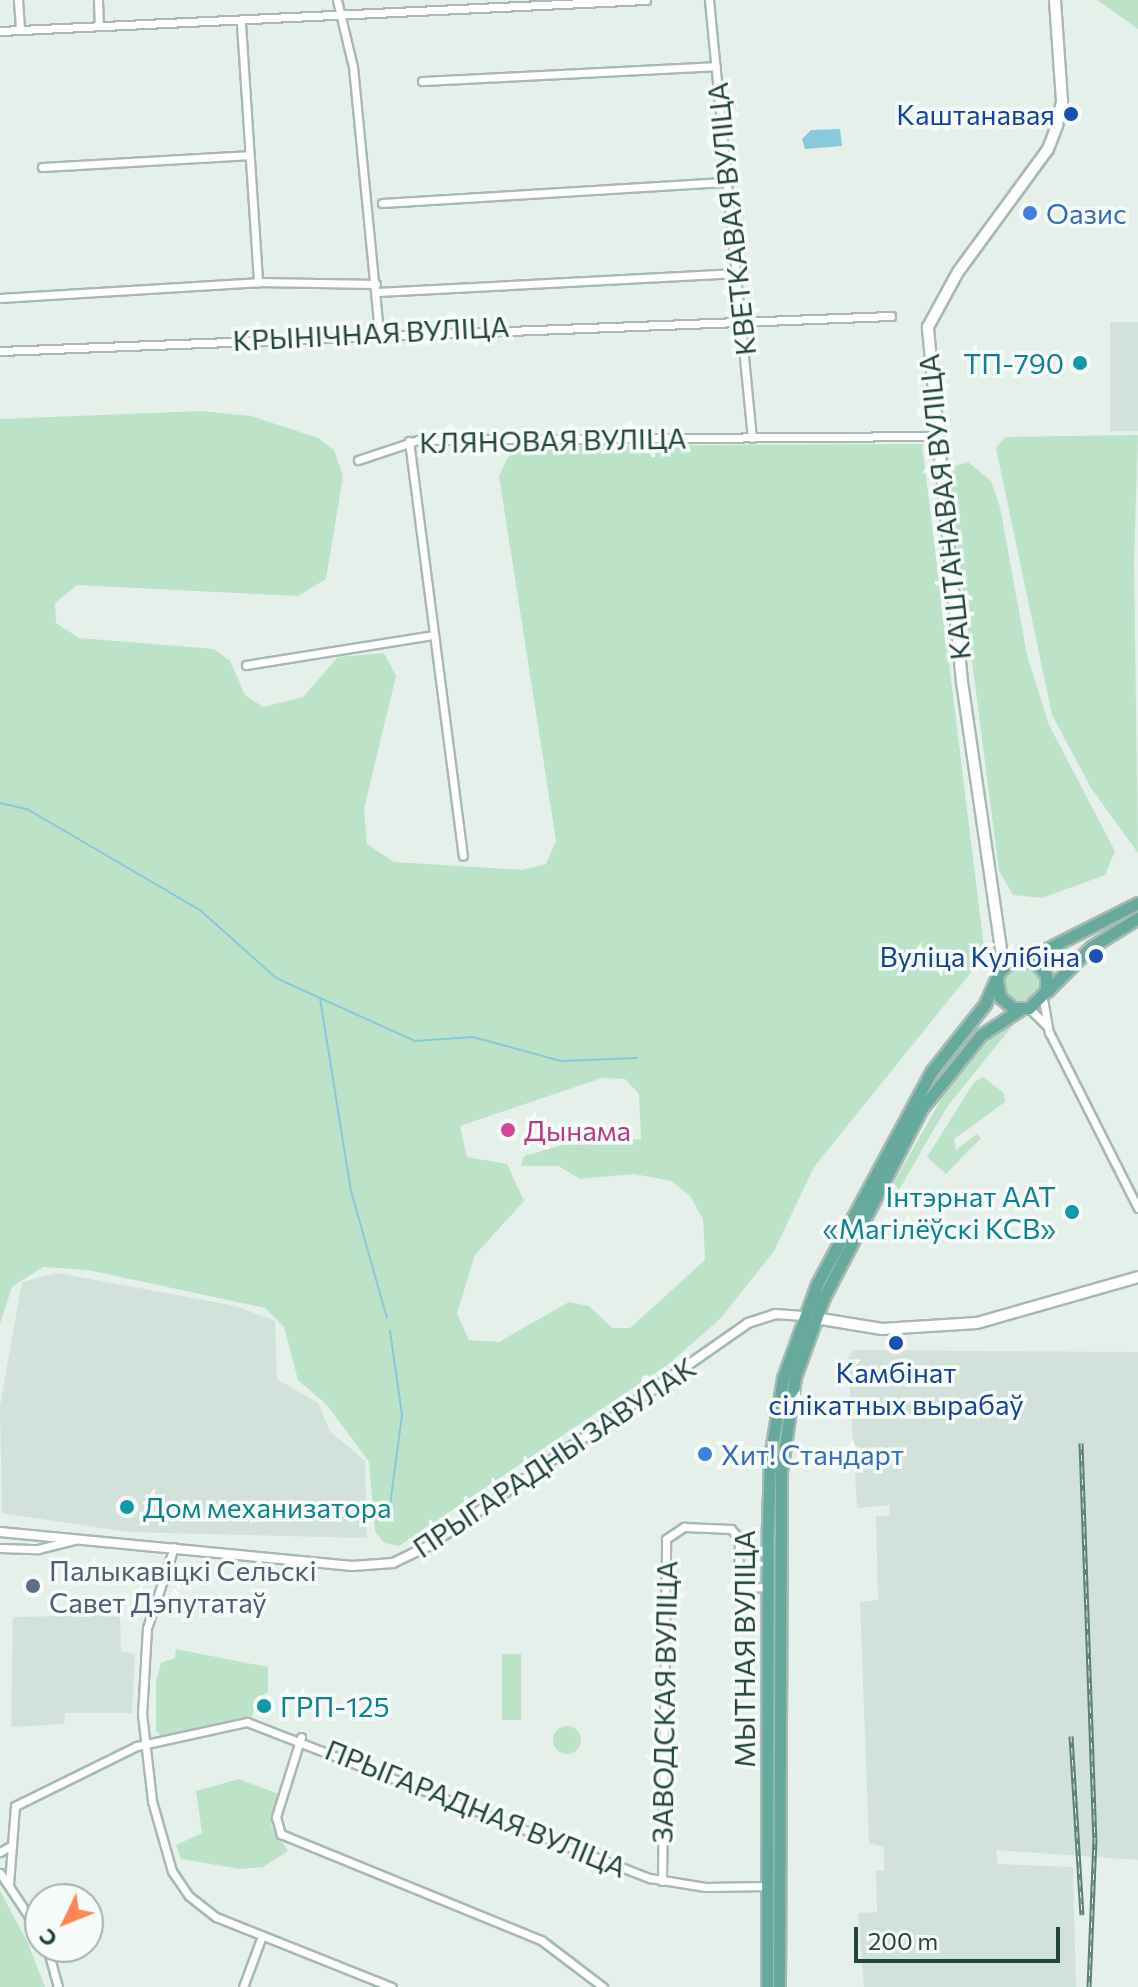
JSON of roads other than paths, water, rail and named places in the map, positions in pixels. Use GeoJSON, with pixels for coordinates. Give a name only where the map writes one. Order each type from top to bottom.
{"type":"FeatureCollection","features":[{"type":"Feature","properties":{"kind":"main road","name":"КАШТАНАВАЯ ВУЛІЦА"},"geometry":{"type":"LineString","coordinates":[[998,976],[1002,956],[935,436],[928,327],[958,272],[1048,149],[1062,101],[1055,0]]}},
{"type":"Feature","properties":{"kind":"main road"},"geometry":{"type":"LineString","coordinates":[[809,1317],[905,1113],[998,976],[1023,959],[1138,903]]}},
{"type":"Feature","properties":{"kind":"main road"},"geometry":{"type":"LineString","coordinates":[[809,1317],[922,1108],[981,1035],[1044,995],[1091,947],[1138,918]]}},
{"type":"Feature","properties":{"kind":"main road"},"geometry":{"type":"LineString","coordinates":[[1002,956],[1023,959],[1046,975],[1044,995]]}},
{"type":"Feature","properties":{"kind":"main road"},"geometry":{"type":"LineString","coordinates":[[998,976],[1000,997],[1025,1009]]}},
{"type":"Feature","properties":{"kind":"main road"},"geometry":{"type":"LineString","coordinates":[[809,1317],[882,1329],[977,1323],[1138,1277]]}},
{"type":"Feature","properties":{"kind":"main road","name":"МЫТНАЯ ВУЛІЦА"},"geometry":{"type":"LineString","coordinates":[[779,1987],[773,1886],[768,1587],[770,1458],[783,1378],[809,1317]]}},
{"type":"Feature","properties":{"kind":"main road","name":"МЫТНАЯ ВУЛІЦА"},"geometry":{"type":"LineString","coordinates":[[767,1987],[773,1886],[781,1472],[795,1377],[809,1317]]}},
{"type":"Feature","properties":{"kind":"street"},"geometry":{"type":"LineString","coordinates":[[18,0],[20,29]]}},
{"type":"Feature","properties":{"kind":"street"},"geometry":{"type":"LineString","coordinates":[[98,0],[99,26]]}},
{"type":"Feature","properties":{"kind":"street"},"geometry":{"type":"LineString","coordinates":[[337,0],[353,67],[379,332]]}},
{"type":"Feature","properties":{"kind":"street"},"geometry":{"type":"LineString","coordinates":[[0,31],[241,24],[338,14],[646,0]]}},
{"type":"Feature","properties":{"kind":"street","name":"КВЕТКАВАЯ ВУЛІЦА"},"geometry":{"type":"LineString","coordinates":[[709,0],[752,438]]}},
{"type":"Feature","properties":{"kind":"street"},"geometry":{"type":"LineString","coordinates":[[241,24],[258,282]]}},
{"type":"Feature","properties":{"kind":"street"},"geometry":{"type":"LineString","coordinates":[[422,81],[716,66]]}},
{"type":"Feature","properties":{"kind":"street"},"geometry":{"type":"LineString","coordinates":[[42,167],[248,155]]}},
{"type":"Feature","properties":{"kind":"street"},"geometry":{"type":"LineString","coordinates":[[382,203],[728,182]]}},
{"type":"Feature","properties":{"kind":"street"},"geometry":{"type":"LineString","coordinates":[[0,298],[258,282],[376,288],[737,273]]}},
{"type":"Feature","properties":{"kind":"street","name":"КРЫНІЧНАЯ ВУЛІЦА"},"geometry":{"type":"LineString","coordinates":[[0,351],[742,317],[891,316]]}},
{"type":"Feature","properties":{"kind":"street","name":"КЛЯНОВАЯ ВУЛІЦА"},"geometry":{"type":"LineString","coordinates":[[358,460],[409,441],[935,436]]}},
{"type":"Feature","properties":{"kind":"street"},"geometry":{"type":"LineString","coordinates":[[409,441],[463,855]]}},
{"type":"Feature","properties":{"kind":"street"},"geometry":{"type":"LineString","coordinates":[[246,665],[434,635]]}},
{"type":"Feature","properties":{"kind":"street"},"geometry":{"type":"LineString","coordinates":[[1044,995],[1046,1025],[1138,1208]]}},
{"type":"Feature","properties":{"kind":"street"},"geometry":{"type":"LineString","coordinates":[[1025,1009],[1046,1025]]}},
{"type":"Feature","properties":{"kind":"street","name":"ПРЫГАРАДНЫ ЗАВУЛАК"},"geometry":{"type":"LineString","coordinates":[[0,1532],[336,1564],[384,1565],[417,1553],[760,1316],[809,1317]]}},
{"type":"Feature","properties":{"kind":"street","name":"ЗАВОДСКАЯ ВУЛІЦА"},"geometry":{"type":"LineString","coordinates":[[662,1881],[666,1539],[684,1527],[731,1529],[739,1538],[738,1588],[768,1587]]}},
{"type":"Feature","properties":{"kind":"street"},"geometry":{"type":"LineString","coordinates":[[0,1548],[48,1548],[81,1538]]}},
{"type":"Feature","properties":{"kind":"street"},"geometry":{"type":"LineString","coordinates":[[174,1547],[145,1644],[144,1744],[157,1828],[178,1880],[206,1911],[392,1987]]}},
{"type":"Feature","properties":{"kind":"street","name":"ПРЫГАРАДНАЯ ВУЛІЦА"},"geometry":{"type":"LineString","coordinates":[[12,1845],[15,1806],[144,1744],[247,1722],[301,1737],[650,1878],[773,1886]]}},
{"type":"Feature","properties":{"kind":"street"},"geometry":{"type":"LineString","coordinates":[[301,1737],[276,1817],[281,1834],[541,1940],[603,1987]]}},
{"type":"Feature","properties":{"kind":"street"},"geometry":{"type":"LineString","coordinates":[[0,1852],[12,1845]]}},
{"type":"Feature","properties":{"kind":"street"},"geometry":{"type":"LineString","coordinates":[[9,1884],[12,1845]]}},
{"type":"Feature","properties":{"kind":"street"},"geometry":{"type":"LineString","coordinates":[[0,1873],[24,1908]]}},
{"type":"Feature","properties":{"kind":"street"},"geometry":{"type":"LineString","coordinates":[[243,1987],[262,1936]]}},
{"type":"Feature","properties":{"kind":"street"},"geometry":{"type":"LineString","coordinates":[[51,1963],[58,1987]]}},
{"type":"Feature","properties":{"kind":"water"},"geometry":{"type":"Polygon","coordinates":[[[840,129],[842,146],[805,149],[802,139],[811,130],[840,129]]]}},
{"type":"Feature","properties":{"kind":"waterway"},"geometry":{"type":"LineString","coordinates":[[0,803],[27,809],[200,910],[276,978],[415,1041],[473,1037],[561,1061],[637,1058]]}},
{"type":"Feature","properties":{"kind":"waterway"},"geometry":{"type":"LineString","coordinates":[[320,998],[351,1191],[387,1318]]}},
{"type":"Feature","properties":{"kind":"waterway"},"geometry":{"type":"LineString","coordinates":[[388,1520],[402,1415],[390,1331]]}},
{"type":"Feature","properties":{"kind":"railway"},"geometry":{"type":"LineString","coordinates":[[1081,1443],[1095,1838],[1089,1987]]}},
{"type":"Feature","properties":{"kind":"railway"},"geometry":{"type":"LineString","coordinates":[[1071,1736],[1082,1915]]}},
{"type":"Feature","properties":{"kind":"place","name":"Каштанавая"},"geometry":{"type":"Point","coordinates":[1071,114]}},
{"type":"Feature","properties":{"kind":"place","name":"Оазис"},"geometry":{"type":"Point","coordinates":[1030,213]}},
{"type":"Feature","properties":{"kind":"place","name":"ТП-790"},"geometry":{"type":"Point","coordinates":[1080,363]}},
{"type":"Feature","properties":{"kind":"place","name":"Вуліца Кулібіна"},"geometry":{"type":"Point","coordinates":[1096,956]}},
{"type":"Feature","properties":{"kind":"place","name":"Дынама"},"geometry":{"type":"Point","coordinates":[508,1130]}},
{"type":"Feature","properties":{"kind":"place","name":"Інтэрнат ААТ «Магілёўскі КСВ»"},"geometry":{"type":"Point","coordinates":[1072,1212]}},
{"type":"Feature","properties":{"kind":"place","name":"Камбінат сілікатных вырабаў"},"geometry":{"type":"Point","coordinates":[896,1343]}},
{"type":"Feature","properties":{"kind":"place","name":"Хит! Стандарт"},"geometry":{"type":"Point","coordinates":[705,1454]}},
{"type":"Feature","properties":{"kind":"place","name":"Дом механизатора"},"geometry":{"type":"Point","coordinates":[127,1507]}},
{"type":"Feature","properties":{"kind":"place","name":"Палыкавіцкі Сельскі Савет Дэпутатаў"},"geometry":{"type":"Point","coordinates":[33,1586]}},
{"type":"Feature","properties":{"kind":"place","name":"ГРП-125"},"geometry":{"type":"Point","coordinates":[264,1706]}}]}
